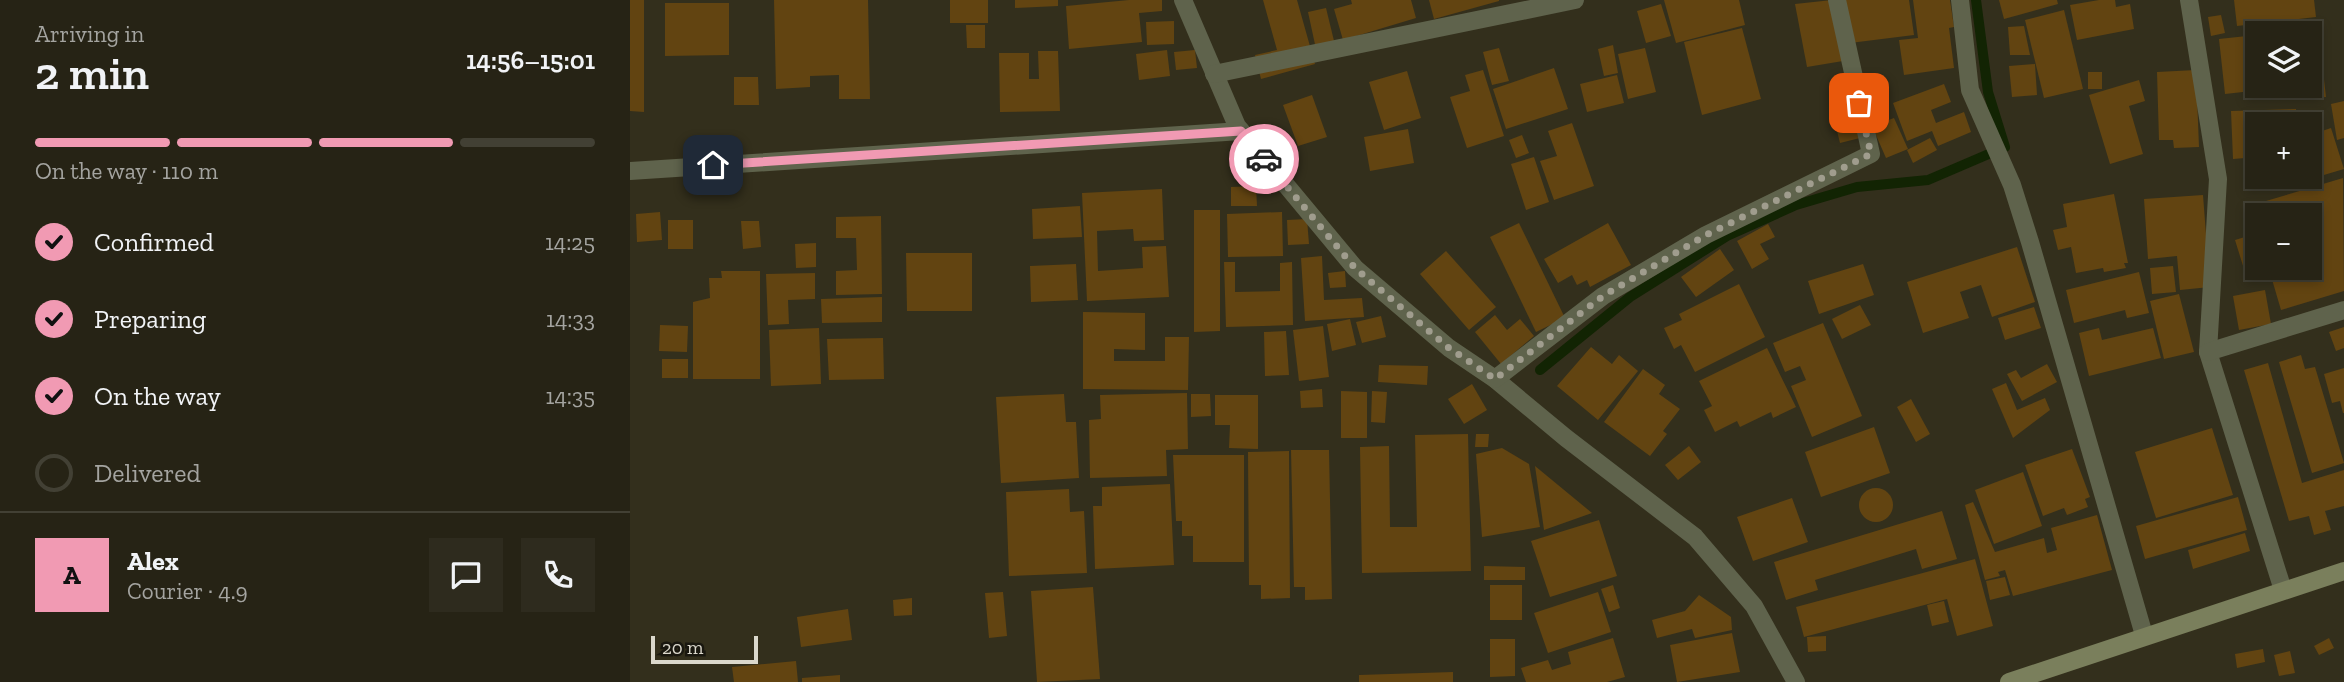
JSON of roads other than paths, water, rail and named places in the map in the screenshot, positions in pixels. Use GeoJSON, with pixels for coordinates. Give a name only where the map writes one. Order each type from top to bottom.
{"type":"FeatureCollection","features":[{"type":"Feature","properties":{"kind":"street"},"geometry":{"type":"LineString","coordinates":[[1183,0],[1241,131],[1355,268],[1449,348],[1495,379],[1566,439],[1695,537],[1754,606],[1796,682]]}},
{"type":"Feature","properties":{"kind":"street"},"geometry":{"type":"LineString","coordinates":[[1214,74],[1575,0]]}},
{"type":"Feature","properties":{"kind":"street"},"geometry":{"type":"LineString","coordinates":[[1495,379],[1614,289],[1706,235],[1871,154],[1837,0]]}},
{"type":"Feature","properties":{"kind":"street"},"geometry":{"type":"LineString","coordinates":[[1960,0],[1970,90],[2012,185],[2144,635]]}},
{"type":"Feature","properties":{"kind":"street"},"geometry":{"type":"LineString","coordinates":[[2189,0],[2218,179],[2208,352],[2283,590]]}},
{"type":"Feature","properties":{"kind":"street"},"geometry":{"type":"LineString","coordinates":[[630,171],[1241,131]]}},
{"type":"Feature","properties":{"kind":"street"},"geometry":{"type":"LineString","coordinates":[[2208,352],[2344,310]]}},
{"type":"Feature","properties":{"kind":"street"},"geometry":{"type":"LineString","coordinates":[[2009,682],[2144,635],[2344,571]]}},
{"type":"Feature","properties":{"kind":"waterway"},"geometry":{"type":"LineString","coordinates":[[1540,370],[1630,297],[1727,236],[1796,205],[1857,187],[1928,180],[2005,147],[1988,92],[1976,0]]}}]}
